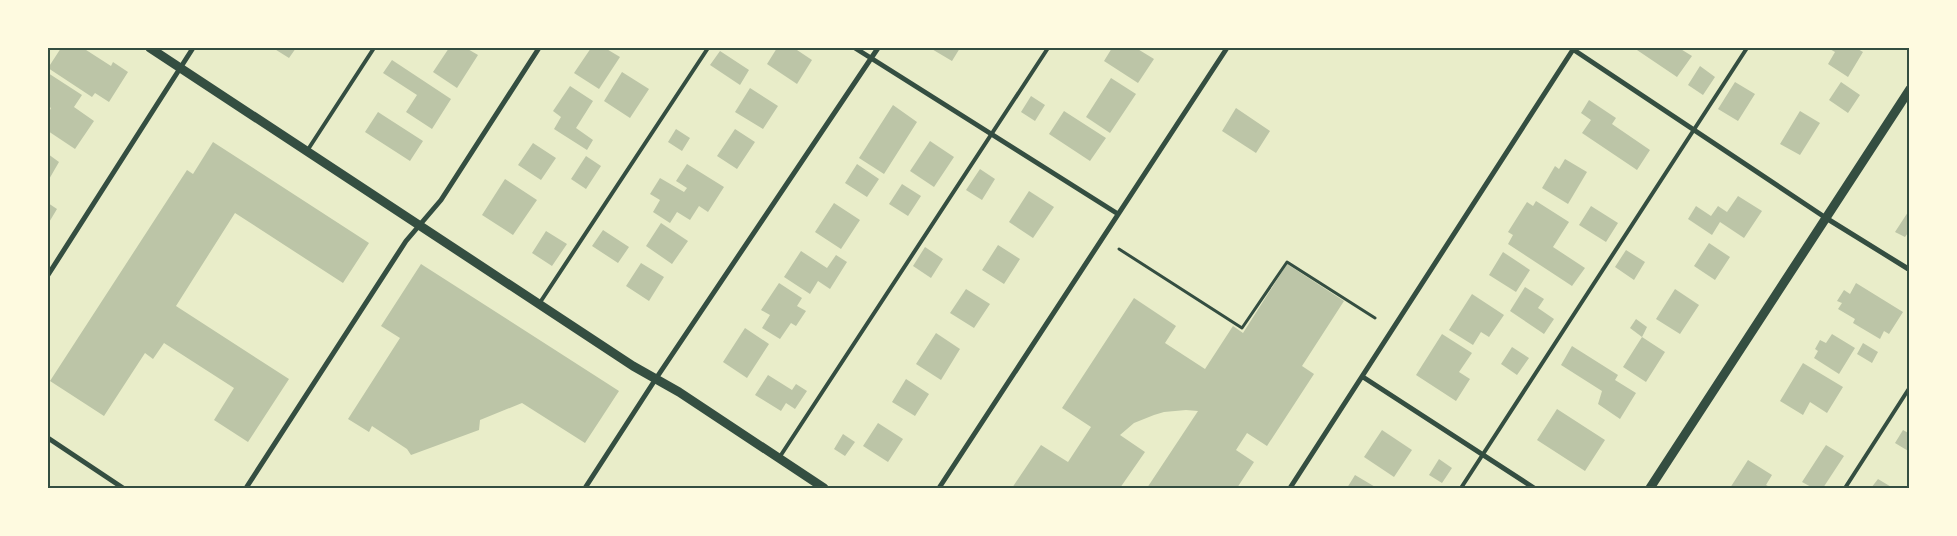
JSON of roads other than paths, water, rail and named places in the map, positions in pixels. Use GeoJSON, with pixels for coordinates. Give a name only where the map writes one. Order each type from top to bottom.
{"type":"FeatureCollection","features":[{"type":"Feature","properties":{"kind":"street"},"geometry":{"type":"LineString","coordinates":[[150,48],[655,380],[679,392],[824,488]]}},
{"type":"Feature","properties":{"kind":"street"},"geometry":{"type":"LineString","coordinates":[[48,275],[193,48]]}},
{"type":"Feature","properties":{"kind":"street"},"geometry":{"type":"LineString","coordinates":[[246,488],[399,251],[440,200],[539,48]]}},
{"type":"Feature","properties":{"kind":"street"},"geometry":{"type":"LineString","coordinates":[[855,48],[1118,214]]}},
{"type":"Feature","properties":{"kind":"street"},"geometry":{"type":"LineString","coordinates":[[585,488],[655,380],[878,48]]}},
{"type":"Feature","properties":{"kind":"street"},"geometry":{"type":"LineString","coordinates":[[939,488],[1227,48]]}},
{"type":"Feature","properties":{"kind":"street"},"geometry":{"type":"LineString","coordinates":[[1290,488],[1363,377],[1572,48],[1826,218],[1910,270]]}},
{"type":"Feature","properties":{"kind":"street"},"geometry":{"type":"LineString","coordinates":[[1650,488],[1910,89]]}},
{"type":"Feature","properties":{"kind":"street"},"geometry":{"type":"LineString","coordinates":[[1363,377],[1534,488]]}},
{"type":"Feature","properties":{"kind":"street"},"geometry":{"type":"LineString","coordinates":[[48,438],[124,488]]}},
{"type":"Feature","properties":{"kind":"lane"},"geometry":{"type":"LineString","coordinates":[[307,151],[374,48]]}},
{"type":"Feature","properties":{"kind":"lane"},"geometry":{"type":"LineString","coordinates":[[540,304],[708,48]]}},
{"type":"Feature","properties":{"kind":"lane"},"geometry":{"type":"LineString","coordinates":[[779,458],[1048,48]]}},
{"type":"Feature","properties":{"kind":"lane"},"geometry":{"type":"LineString","coordinates":[[1460,488],[1747,48]]}},
{"type":"Feature","properties":{"kind":"lane"},"geometry":{"type":"LineString","coordinates":[[1845,488],[1910,387]]}}]}
